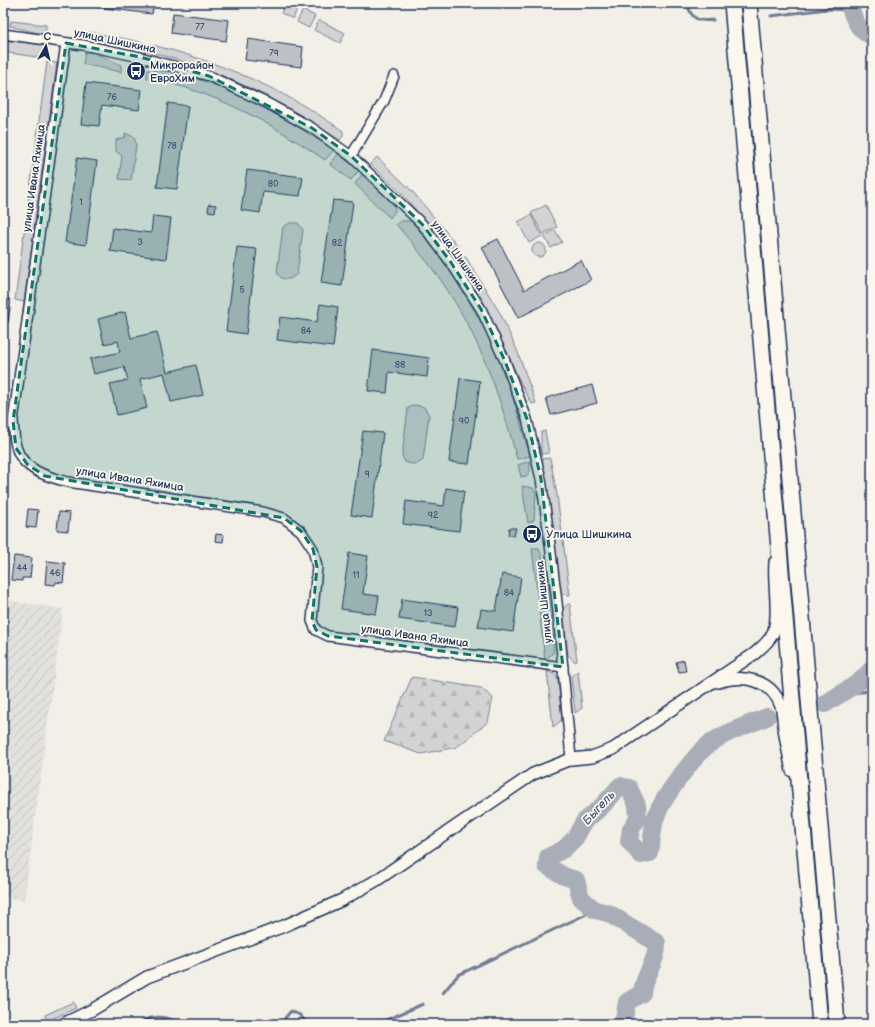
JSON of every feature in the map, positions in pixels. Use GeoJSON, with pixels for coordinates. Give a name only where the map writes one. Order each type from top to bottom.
{"type":"FeatureCollection","features":[{"type":"Feature","properties":{"kind":"highway"},"geometry":{"type":"LineString","coordinates":[[732,3],[777,540],[820,1024]]}},
{"type":"Feature","properties":{"kind":"highway"},"geometry":{"type":"LineString","coordinates":[[749,3],[836,1024]]}},
{"type":"Feature","properties":{"kind":"street","name":"улица Шишкина"},"geometry":{"type":"LineString","coordinates":[[3,34],[66,43],[140,57],[209,76],[267,103],[312,128],[351,156],[422,224],[450,262],[480,310],[505,361],[526,418],[541,479],[557,602],[571,759]]}},
{"type":"Feature","properties":{"kind":"street","name":"улица Ивана Яхимца"},"geometry":{"type":"LineString","coordinates":[[66,43],[13,421],[16,448],[27,464],[45,476],[68,482],[263,512],[284,518],[302,531],[313,549],[316,567],[312,621],[316,630],[328,636],[563,668]]}},
{"type":"Feature","properties":{"kind":"street"},"geometry":{"type":"LineString","coordinates":[[351,156],[384,102],[394,76]]}},
{"type":"Feature","properties":{"kind":"street"},"geometry":{"type":"LineString","coordinates":[[3,302],[5,303],[3,320]]}},
{"type":"Feature","properties":{"kind":"street"},"geometry":{"type":"LineString","coordinates":[[64,1024],[92,1010],[147,977],[284,926],[342,900],[378,880],[533,774],[571,759],[592,757],[613,749],[754,654],[767,643],[773,634],[776,623],[774,578],[777,540]]}},
{"type":"Feature","properties":{"kind":"street"},"geometry":{"type":"LineString","coordinates":[[704,687],[731,678],[746,678],[759,682],[770,690],[780,706],[802,825]]}},
{"type":"Feature","properties":{"kind":"highlighted area"},"geometry":{"type":"Polygon","coordinates":[[[66,43],[140,57],[209,76],[312,128],[351,156],[422,224],[450,261],[481,309],[505,361],[527,419],[541,479],[563,667],[328,636],[316,630],[312,621],[317,567],[313,549],[301,531],[284,518],[45,476],[27,464],[16,448],[13,421],[66,43]]]}},
{"type":"Feature","properties":{"kind":"shaded area"},"geometry":{"type":"Polygon","coordinates":[[[3,600],[63,609],[24,900],[3,897],[3,600]]]}},
{"type":"Feature","properties":{"kind":"green space"},"geometry":{"type":"Polygon","coordinates":[[[286,3],[291,3],[298,7],[293,19],[281,13],[286,3]]]}},
{"type":"Feature","properties":{"kind":"green space"},"geometry":{"type":"Polygon","coordinates":[[[303,10],[315,16],[309,28],[297,22],[303,10]]]}},
{"type":"Feature","properties":{"kind":"green space"},"geometry":{"type":"Polygon","coordinates":[[[319,20],[345,33],[340,43],[314,30],[319,20]]]}},
{"type":"Feature","properties":{"kind":"green space"},"geometry":{"type":"Polygon","coordinates":[[[11,21],[46,25],[46,35],[10,26],[11,21]]]}},
{"type":"Feature","properties":{"kind":"green space"},"geometry":{"type":"Polygon","coordinates":[[[88,32],[157,46],[222,66],[283,94],[343,131],[343,136],[340,140],[279,103],[217,74],[161,55],[86,40],[88,32]]]}},
{"type":"Feature","properties":{"kind":"green space"},"geometry":{"type":"Polygon","coordinates":[[[3,40],[45,45],[43,58],[3,52],[3,40]]]}},
{"type":"Feature","properties":{"kind":"green space"},"geometry":{"type":"Polygon","coordinates":[[[85,52],[95,53],[121,65],[121,72],[83,64],[85,52]]]}},
{"type":"Feature","properties":{"kind":"green space"},"geometry":{"type":"Polygon","coordinates":[[[47,62],[57,63],[24,302],[15,300],[47,62]]]}},
{"type":"Feature","properties":{"kind":"green space"},"geometry":{"type":"Polygon","coordinates":[[[147,70],[179,72],[233,92],[290,122],[334,150],[325,160],[284,133],[218,99],[171,83],[147,78],[147,70]]]}},
{"type":"Feature","properties":{"kind":"green space"},"geometry":{"type":"Polygon","coordinates":[[[125,133],[134,137],[136,145],[131,180],[119,179],[122,156],[116,151],[116,140],[125,137],[125,133]]]}},
{"type":"Feature","properties":{"kind":"green space"},"geometry":{"type":"Polygon","coordinates":[[[338,154],[359,170],[351,180],[330,164],[338,154]]]}},
{"type":"Feature","properties":{"kind":"green space"},"geometry":{"type":"Polygon","coordinates":[[[377,157],[412,191],[459,247],[456,248],[447,246],[402,194],[370,164],[377,157]]]}},
{"type":"Feature","properties":{"kind":"green space"},"geometry":{"type":"Polygon","coordinates":[[[363,173],[394,201],[395,211],[390,218],[355,184],[363,173]]]}},
{"type":"Feature","properties":{"kind":"green space"},"geometry":{"type":"Polygon","coordinates":[[[546,205],[557,227],[543,234],[531,213],[546,205]]]}},
{"type":"Feature","properties":{"kind":"green space"},"geometry":{"type":"Polygon","coordinates":[[[531,215],[542,236],[529,243],[518,222],[531,215]]]}},
{"type":"Feature","properties":{"kind":"green space"},"geometry":{"type":"Polygon","coordinates":[[[401,221],[411,221],[424,236],[448,269],[480,321],[503,369],[530,456],[517,459],[505,417],[491,377],[474,337],[440,279],[396,224],[401,221]]]}},
{"type":"Feature","properties":{"kind":"green space"},"geometry":{"type":"Polygon","coordinates":[[[290,223],[298,223],[303,230],[297,274],[290,279],[285,279],[282,278],[277,272],[283,227],[290,223]]]}},
{"type":"Feature","properties":{"kind":"green space"},"geometry":{"type":"Polygon","coordinates":[[[555,230],[562,242],[551,248],[544,236],[555,230]]]}},
{"type":"Feature","properties":{"kind":"green space"},"geometry":{"type":"Polygon","coordinates":[[[539,243],[544,245],[546,250],[544,255],[539,257],[534,255],[532,250],[534,245],[539,243]]]}},
{"type":"Feature","properties":{"kind":"green space"},"geometry":{"type":"Polygon","coordinates":[[[465,256],[500,313],[517,350],[536,403],[532,404],[524,390],[485,304],[464,271],[462,258],[465,256]]]}},
{"type":"Feature","properties":{"kind":"green space"},"geometry":{"type":"Polygon","coordinates":[[[415,405],[424,407],[429,415],[423,460],[417,464],[413,464],[405,462],[402,456],[408,408],[415,405]]]}},
{"type":"Feature","properties":{"kind":"green space"},"geometry":{"type":"Polygon","coordinates":[[[545,431],[549,453],[541,454],[541,432],[545,431]]]}},
{"type":"Feature","properties":{"kind":"green space"},"geometry":{"type":"Polygon","coordinates":[[[550,458],[557,495],[570,595],[562,594],[560,591],[553,530],[541,459],[550,458]]]}},
{"type":"Feature","properties":{"kind":"green space"},"geometry":{"type":"Polygon","coordinates":[[[530,461],[530,472],[526,476],[521,477],[518,465],[530,461]]]}},
{"type":"Feature","properties":{"kind":"green space"},"geometry":{"type":"Polygon","coordinates":[[[522,486],[533,488],[536,493],[534,520],[528,523],[522,486]]]}},
{"type":"Feature","properties":{"kind":"green space"},"geometry":{"type":"Polygon","coordinates":[[[532,548],[539,548],[547,574],[554,642],[553,653],[545,660],[532,548]]]}},
{"type":"Feature","properties":{"kind":"green space"},"geometry":{"type":"Polygon","coordinates":[[[570,604],[577,661],[575,662],[568,655],[563,609],[570,604]]]}},
{"type":"Feature","properties":{"kind":"green space"},"geometry":{"type":"Polygon","coordinates":[[[547,671],[556,675],[558,680],[562,720],[553,727],[547,671]]]}},
{"type":"Feature","properties":{"kind":"green space"},"geometry":{"type":"Polygon","coordinates":[[[578,671],[582,708],[575,713],[571,676],[578,671]]]}},
{"type":"Feature","properties":{"kind":"green space"},"geometry":{"type":"Polygon","coordinates":[[[412,677],[481,688],[493,698],[488,722],[457,747],[421,754],[384,741],[412,677]]]}},
{"type":"Feature","properties":{"kind":"green space"},"geometry":{"type":"Polygon","coordinates":[[[73,1002],[76,1008],[47,1021],[45,1015],[73,1002]]]}},
{"type":"Feature","properties":{"kind":"building"},"geometry":{"type":"Polygon","coordinates":[[[97,3],[154,3],[152,14],[96,7],[97,3]]]}},
{"type":"Feature","properties":{"kind":"building"},"geometry":{"type":"Polygon","coordinates":[[[173,13],[229,20],[226,41],[171,33],[173,13]]]}},
{"type":"Feature","properties":{"kind":"building"},"geometry":{"type":"Polygon","coordinates":[[[248,39],[303,47],[301,67],[245,60],[248,39]]]}},
{"type":"Feature","properties":{"kind":"building"},"geometry":{"type":"Polygon","coordinates":[[[86,83],[142,90],[139,110],[102,105],[99,126],[81,124],[86,83]]]}},
{"type":"Feature","properties":{"kind":"building"},"geometry":{"type":"Polygon","coordinates":[[[168,103],[188,106],[177,189],[157,187],[168,103]]]}},
{"type":"Feature","properties":{"kind":"building"},"geometry":{"type":"Polygon","coordinates":[[[77,158],[97,161],[86,245],[65,242],[77,158]]]}},
{"type":"Feature","properties":{"kind":"building"},"geometry":{"type":"Polygon","coordinates":[[[247,170],[303,177],[300,196],[263,192],[260,213],[241,210],[247,170]]]}},
{"type":"Feature","properties":{"kind":"building"},"geometry":{"type":"Polygon","coordinates":[[[333,200],[353,202],[342,286],[321,283],[333,200]]]}},
{"type":"Feature","properties":{"kind":"building"},"geometry":{"type":"Polygon","coordinates":[[[209,204],[216,205],[215,212],[208,211],[209,204]]]}},
{"type":"Feature","properties":{"kind":"building"},"geometry":{"type":"Polygon","coordinates":[[[153,216],[171,218],[166,259],[110,251],[113,228],[151,233],[153,216]]]}},
{"type":"Feature","properties":{"kind":"building"},"geometry":{"type":"Polygon","coordinates":[[[498,239],[524,290],[581,260],[591,280],[518,318],[482,247],[498,239]]]}},
{"type":"Feature","properties":{"kind":"building"},"geometry":{"type":"Polygon","coordinates":[[[237,247],[257,249],[246,334],[226,331],[237,247]]]}},
{"type":"Feature","properties":{"kind":"building"},"geometry":{"type":"Polygon","coordinates":[[[320,304],[338,307],[333,347],[277,340],[280,317],[317,322],[320,304]]]}},
{"type":"Feature","properties":{"kind":"building"},"geometry":{"type":"Polygon","coordinates":[[[125,312],[131,338],[157,332],[167,372],[196,365],[203,395],[171,402],[164,373],[140,379],[147,408],[117,415],[110,384],[128,380],[124,367],[94,374],[90,359],[120,352],[118,341],[104,344],[98,319],[125,312]]]}},
{"type":"Feature","properties":{"kind":"building"},"geometry":{"type":"Polygon","coordinates":[[[373,350],[429,358],[427,377],[389,372],[387,393],[368,391],[373,350]]]}},
{"type":"Feature","properties":{"kind":"building"},"geometry":{"type":"Polygon","coordinates":[[[460,378],[480,381],[469,464],[449,462],[460,378]]]}},
{"type":"Feature","properties":{"kind":"building"},"geometry":{"type":"Polygon","coordinates":[[[592,385],[597,403],[551,415],[546,398],[592,385]]]}},
{"type":"Feature","properties":{"kind":"building"},"geometry":{"type":"Polygon","coordinates":[[[363,431],[383,433],[372,518],[351,515],[363,431]]]}},
{"type":"Feature","properties":{"kind":"building"},"geometry":{"type":"Polygon","coordinates":[[[446,488],[464,491],[459,531],[403,524],[406,501],[444,506],[446,488]]]}},
{"type":"Feature","properties":{"kind":"building"},"geometry":{"type":"Polygon","coordinates":[[[3,507],[7,507],[6,520],[3,520],[3,507]]]}},
{"type":"Feature","properties":{"kind":"building"},"geometry":{"type":"Polygon","coordinates":[[[28,509],[38,510],[36,528],[26,527],[28,509]]]}},
{"type":"Feature","properties":{"kind":"building"},"geometry":{"type":"Polygon","coordinates":[[[59,512],[70,513],[68,531],[57,530],[59,512]]]}},
{"type":"Feature","properties":{"kind":"building"},"geometry":{"type":"Polygon","coordinates":[[[509,528],[516,528],[514,536],[508,535],[509,528]]]}},
{"type":"Feature","properties":{"kind":"building"},"geometry":{"type":"Polygon","coordinates":[[[216,534],[224,535],[223,542],[215,541],[216,534]]]}},
{"type":"Feature","properties":{"kind":"building"},"geometry":{"type":"Polygon","coordinates":[[[349,553],[368,556],[363,594],[379,596],[376,614],[341,609],[349,553]]]}},
{"type":"Feature","properties":{"kind":"building"},"geometry":{"type":"Polygon","coordinates":[[[14,556],[32,558],[30,578],[22,578],[22,581],[11,580],[14,556]]]}},
{"type":"Feature","properties":{"kind":"building"},"geometry":{"type":"Polygon","coordinates":[[[47,561],[65,563],[63,583],[56,582],[55,585],[45,584],[47,561]]]}},
{"type":"Feature","properties":{"kind":"building"},"geometry":{"type":"Polygon","coordinates":[[[502,574],[521,577],[513,632],[478,627],[481,609],[496,611],[502,574]]]}},
{"type":"Feature","properties":{"kind":"building"},"geometry":{"type":"Polygon","coordinates":[[[402,599],[458,607],[455,627],[399,619],[402,599]]]}},
{"type":"Feature","properties":{"kind":"building"},"geometry":{"type":"Polygon","coordinates":[[[684,660],[686,671],[679,672],[676,662],[684,660]]]}},
{"type":"Feature","properties":{"kind":"waterway"},"geometry":{"type":"LineString","coordinates":[[687,3],[693,16],[699,20],[713,20]]}},
{"type":"Feature","properties":{"kind":"waterway","name":"Быгель"},"geometry":{"type":"LineString","coordinates":[[849,3],[856,23],[863,31],[872,35]]}},
{"type":"Feature","properties":{"kind":"waterway"},"geometry":{"type":"LineString","coordinates":[[771,16],[827,9],[851,10]]}},
{"type":"Feature","properties":{"kind":"waterway","name":"Быгель"},"geometry":{"type":"LineString","coordinates":[[825,704],[859,682],[872,669]]}},
{"type":"Feature","properties":{"kind":"waterway"},"geometry":{"type":"LineString","coordinates":[[840,694],[872,691]]}},
{"type":"Feature","properties":{"kind":"waterway","name":"Быгель"},"geometry":{"type":"LineString","coordinates":[[623,1024],[627,1002],[642,993],[645,980],[657,950],[657,943],[608,913],[595,910],[581,898],[576,880],[564,876],[547,866],[548,857],[564,849],[575,838],[584,822],[603,805],[620,786],[629,788],[637,805],[638,818],[631,829],[629,841],[641,855],[650,853],[653,828],[658,812],[670,791],[694,759],[715,740],[736,729],[767,717]]}},
{"type":"Feature","properties":{"kind":"waterway"},"geometry":{"type":"LineString","coordinates":[[443,993],[458,975],[595,910]]}},
{"type":"Feature","properties":{"kind":"waterway"},"geometry":{"type":"LineString","coordinates":[[377,1024],[423,1004]]}},
{"type":"Feature","properties":{"kind":"waterway"},"geometry":{"type":"LineString","coordinates":[[285,1024],[285,1018],[291,1011],[300,1015],[307,1024]]}},
{"type":"Feature","properties":{"kind":"waterway"},"geometry":{"type":"LineString","coordinates":[[140,1024],[149,1018],[155,1017],[166,1018],[181,1024]]}},
{"type":"Feature","properties":{"kind":"waterway"},"geometry":{"type":"LineString","coordinates":[[186,1024],[189,1022],[192,1024]]}},
{"type":"Feature","properties":{"kind":"place","name":"Микрорайон ЕвроХим"},"geometry":{"type":"Point","coordinates":[136,71]}},
{"type":"Feature","properties":{"kind":"place","name":"Улица Шишкина"},"geometry":{"type":"Point","coordinates":[532,534]}}]}
